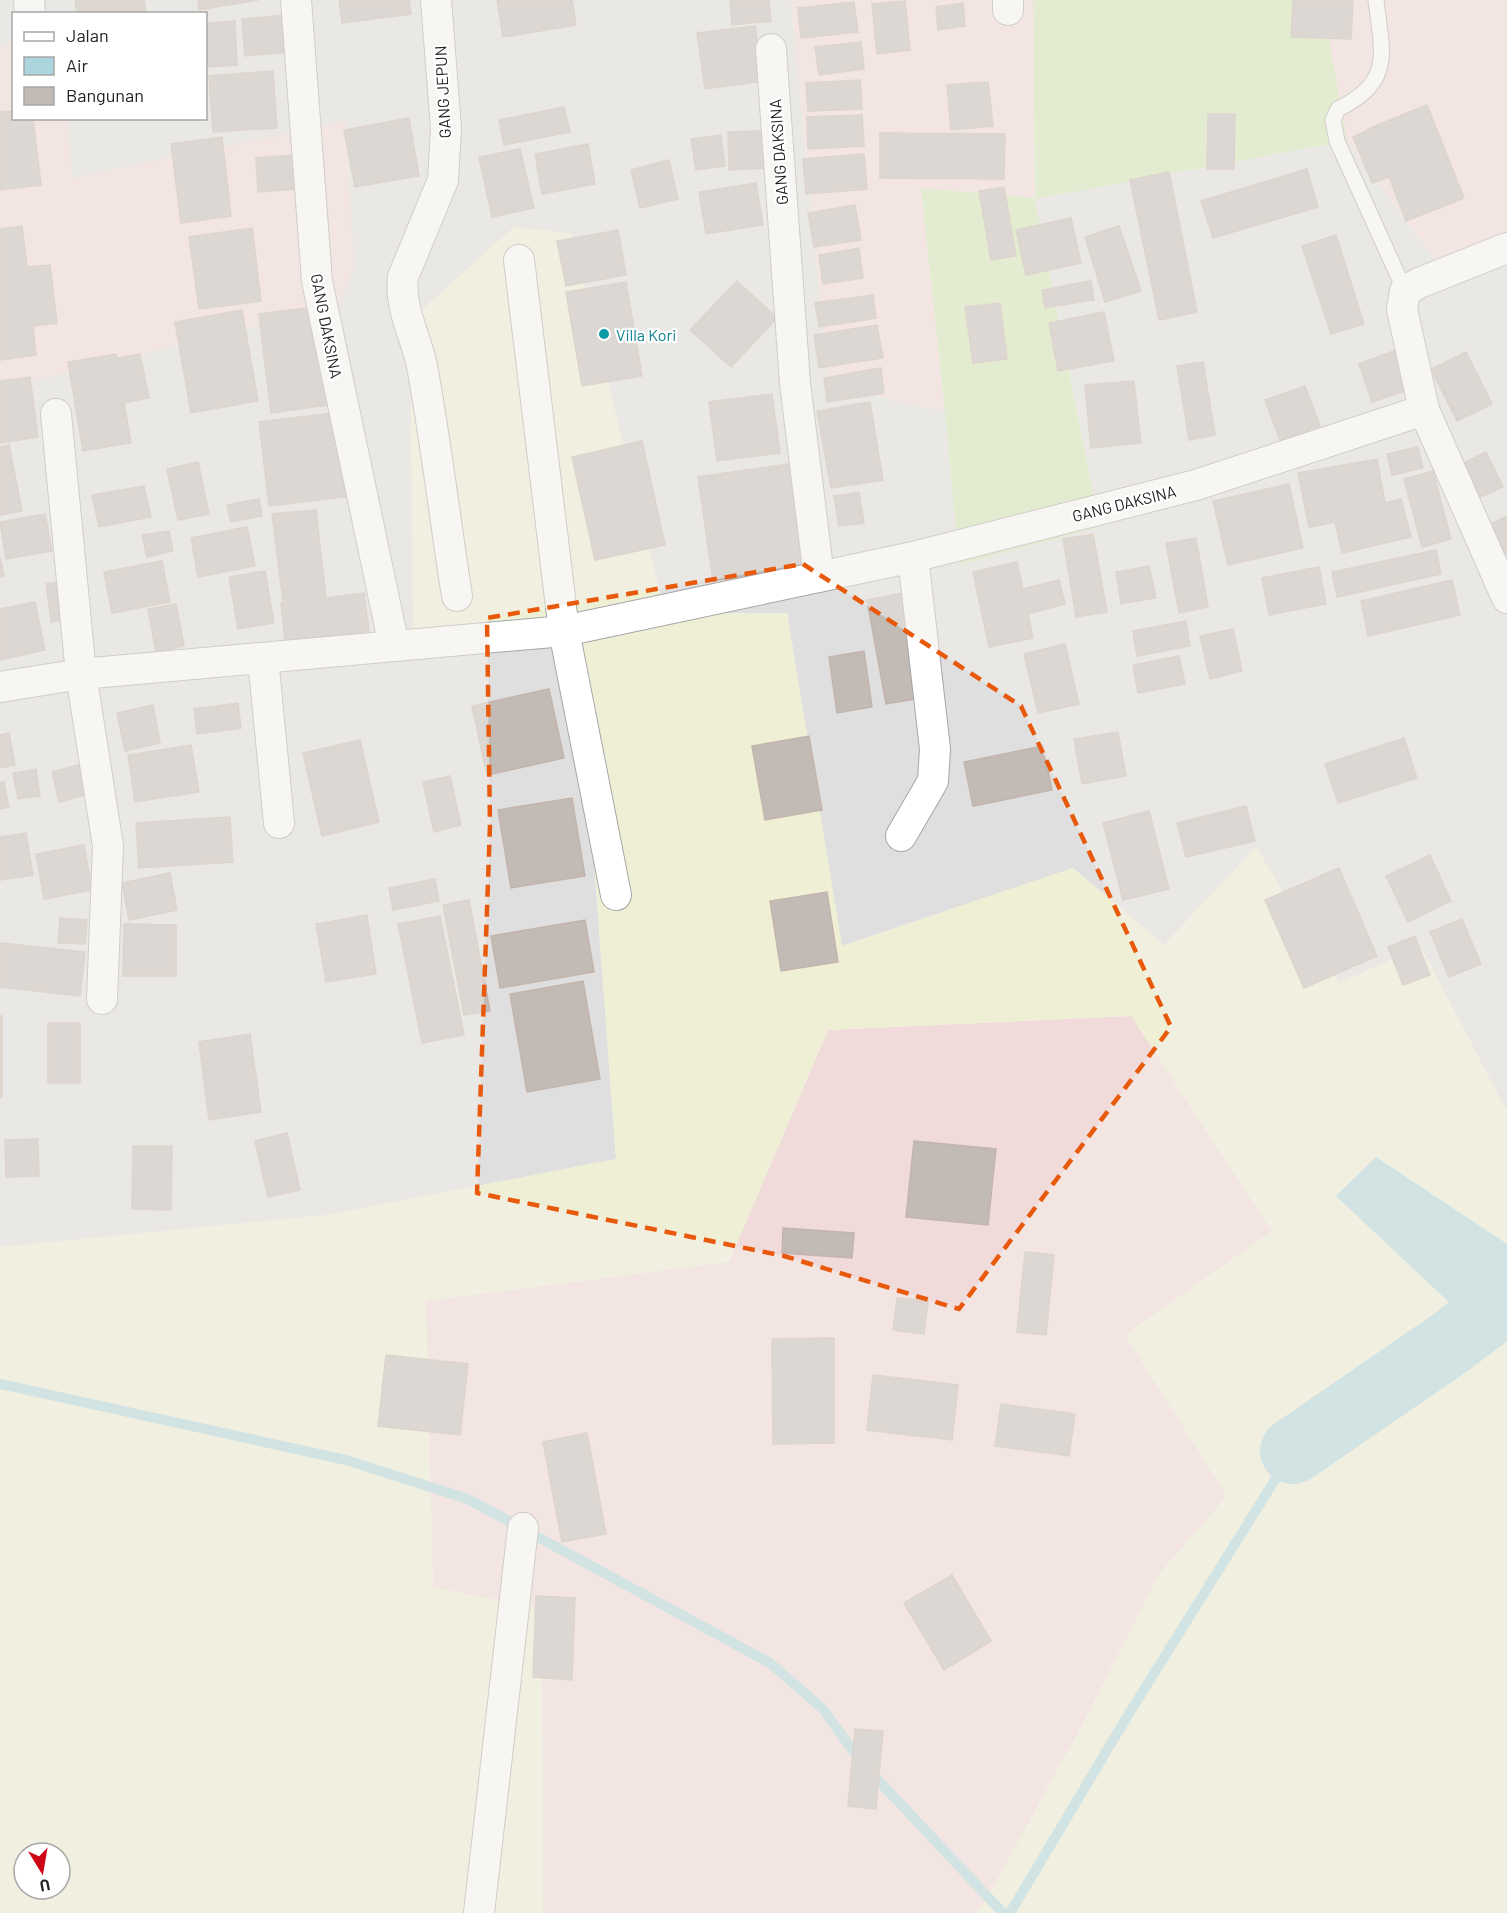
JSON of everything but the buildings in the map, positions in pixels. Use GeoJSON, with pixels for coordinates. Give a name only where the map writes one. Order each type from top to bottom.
{"type":"FeatureCollection","features":[{"type":"Feature","properties":{"kind":"street","name":"GANG DAKSINA"},"geometry":{"type":"LineString","coordinates":[[296,0],[317,280],[394,646]]}},
{"type":"Feature","properties":{"kind":"street","name":"GANG JEPUN"},"geometry":{"type":"LineString","coordinates":[[436,0],[446,128],[443,180],[402,284],[422,364],[457,596]]}},
{"type":"Feature","properties":{"kind":"street","name":"GANG DAKSINA"},"geometry":{"type":"LineString","coordinates":[[771,49],[795,383],[819,577]]}},
{"type":"Feature","properties":{"kind":"street"},"geometry":{"type":"LineString","coordinates":[[1507,248],[1419,283],[1405,291],[1402,309],[1424,410],[1507,598]]}},
{"type":"Feature","properties":{"kind":"street"},"geometry":{"type":"LineString","coordinates":[[519,260],[564,631],[616,895]]}},
{"type":"Feature","properties":{"kind":"street","name":"GANG DAKSINA"},"geometry":{"type":"LineString","coordinates":[[0,687],[81,674],[564,631],[913,557],[1196,485],[1424,410]]}},
{"type":"Feature","properties":{"kind":"street"},"geometry":{"type":"LineString","coordinates":[[56,414],[81,674],[108,846],[102,999]]}},
{"type":"Feature","properties":{"kind":"street"},"geometry":{"type":"LineString","coordinates":[[901,836],[933,781],[934,749],[913,557]]}},
{"type":"Feature","properties":{"kind":"street"},"geometry":{"type":"LineString","coordinates":[[263,658],[279,823]]}},
{"type":"Feature","properties":{"kind":"street"},"geometry":{"type":"LineString","coordinates":[[479,1913],[523,1528]]}},
{"type":"Feature","properties":{"kind":"lane"},"geometry":{"type":"LineString","coordinates":[[1376,0],[1383,58],[1373,83],[1355,100],[1338,109],[1333,120],[1337,141],[1405,291]]}},
{"type":"Feature","properties":{"kind":"highlighted area"},"geometry":{"type":"Polygon","coordinates":[[[803,564],[1021,706],[1171,1027],[959,1309],[784,1256],[477,1193],[490,825],[487,618],[803,564]]]}},
{"type":"Feature","properties":{"kind":"shaded area"},"geometry":{"type":"Polygon","coordinates":[[[0,0],[791,0],[828,385],[945,412],[959,565],[1100,526],[1035,198],[1347,141],[1444,272],[1507,241],[1507,1112],[1421,947],[1339,983],[1256,847],[1164,945],[1073,868],[841,946],[787,613],[665,614],[571,233],[578,644],[616,1159],[327,1215],[0,1247],[0,389],[338,306],[345,122],[72,178],[68,120],[207,120],[207,12],[12,12],[12,44],[0,46],[0,0]]]}},
{"type":"Feature","properties":{"kind":"shaded area"},"geometry":{"type":"Polygon","coordinates":[[[791,0],[1033,0],[1035,198],[921,188],[945,412],[828,385],[791,0]]]}},
{"type":"Feature","properties":{"kind":"shaded area"},"geometry":{"type":"Polygon","coordinates":[[[1322,0],[1507,0],[1507,241],[1445,272],[1347,141],[1322,0]]]}},
{"type":"Feature","properties":{"kind":"shaded area"},"geometry":{"type":"Polygon","coordinates":[[[12,44],[12,120],[68,120],[72,178],[346,121],[354,268],[338,306],[0,389],[0,46],[12,44]]]}},
{"type":"Feature","properties":{"kind":"shaded area"},"geometry":{"type":"Polygon","coordinates":[[[1131,1016],[1272,1231],[1125,1335],[1227,1496],[1160,1573],[1080,1729],[981,1909],[975,1913],[543,1913],[542,1609],[433,1588],[426,1301],[729,1262],[828,1030],[1131,1016]]]}},
{"type":"Feature","properties":{"kind":"green space"},"geometry":{"type":"Polygon","coordinates":[[[1033,0],[1322,0],[1347,141],[1035,199],[1100,527],[959,565],[921,188],[1035,198],[1033,0]]]}},
{"type":"Feature","properties":{"kind":"green space"},"geometry":{"type":"Polygon","coordinates":[[[514,227],[571,233],[665,613],[787,613],[842,946],[1073,868],[1164,945],[1256,847],[1339,983],[1421,947],[1507,1112],[1507,1913],[975,1913],[981,1909],[1080,1729],[1160,1573],[1227,1496],[1125,1335],[1272,1231],[1131,1016],[828,1030],[729,1262],[426,1301],[433,1587],[542,1609],[543,1913],[0,1913],[0,1247],[327,1215],[616,1159],[578,644],[413,640],[410,320],[514,227]]]}},
{"type":"Feature","properties":{"kind":"water"},"geometry":{"type":"Polygon","coordinates":[[[1376,1157],[1507,1244],[1507,1335],[1487,1338],[1336,1196],[1376,1157]]]}},
{"type":"Feature","properties":{"kind":"waterway"},"geometry":{"type":"LineString","coordinates":[[1293,1451],[1450,1343],[1507,1300]]}},
{"type":"Feature","properties":{"kind":"waterway"},"geometry":{"type":"LineString","coordinates":[[0,1384],[346,1460],[468,1499],[770,1663],[822,1708],[862,1763],[1003,1913]]}},
{"type":"Feature","properties":{"kind":"waterway"},"geometry":{"type":"LineString","coordinates":[[1010,1913],[1125,1720],[1293,1451]]}},
{"type":"Feature","properties":{"kind":"place","name":"Villa Kori"},"geometry":{"type":"Point","coordinates":[604,334]}}]}
